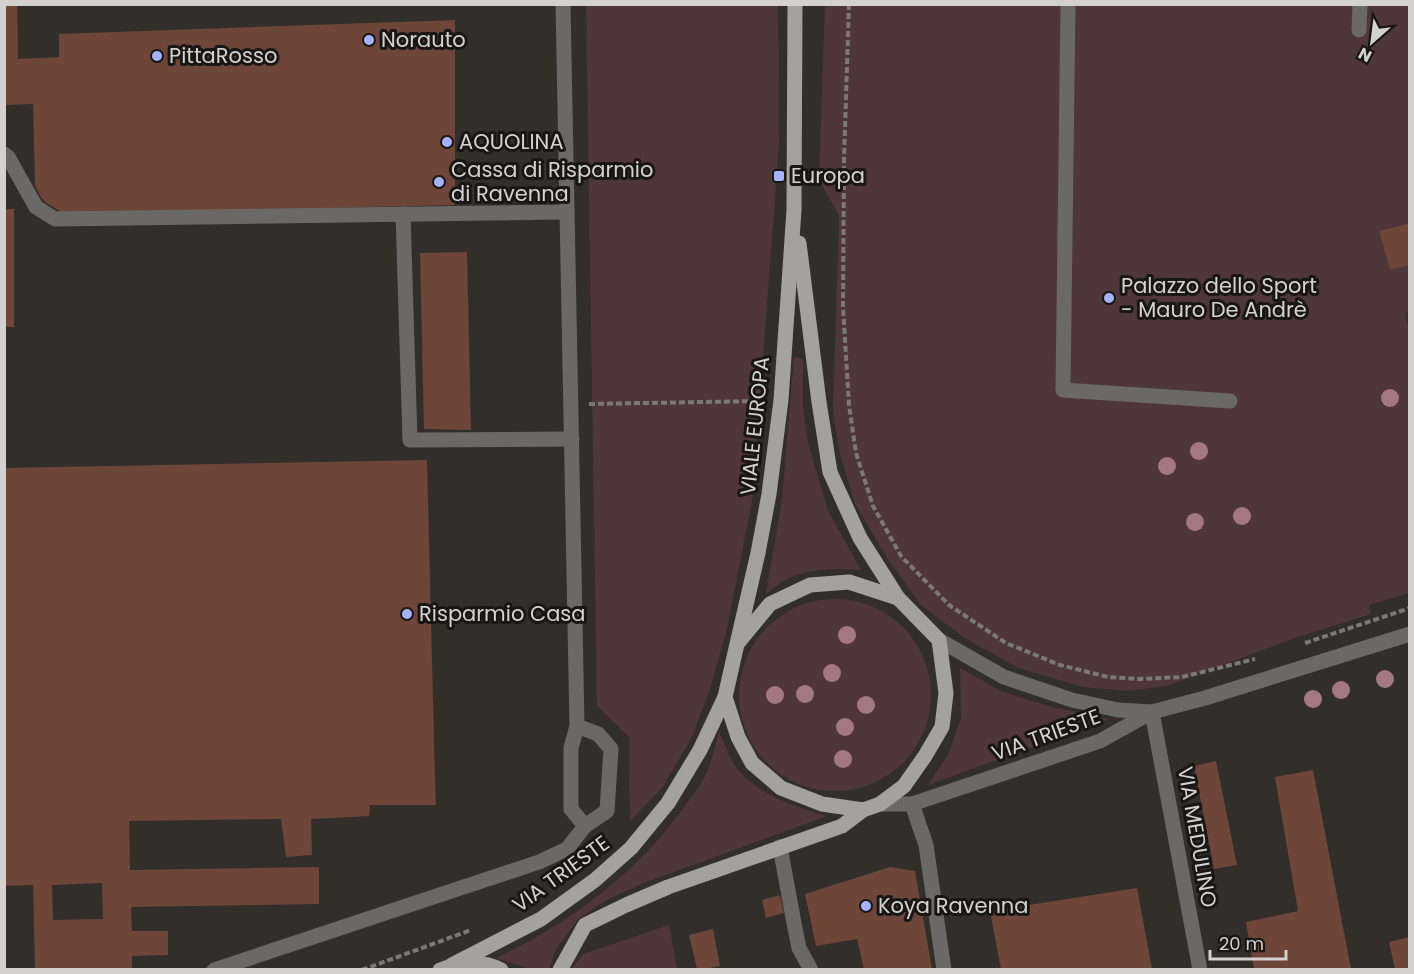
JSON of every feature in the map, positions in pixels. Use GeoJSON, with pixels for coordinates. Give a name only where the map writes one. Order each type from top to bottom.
{"type":"FeatureCollection","features":[{"type":"Feature","properties":{"kind":"main road","name":"VIALE EUROPA"},"geometry":{"type":"LineString","coordinates":[[725,697],[758,553],[769,494],[781,400],[794,210],[795,4]]}},
{"type":"Feature","properties":{"kind":"main road","name":"VIALE EUROPA"},"geometry":{"type":"LineString","coordinates":[[794,210],[830,472],[860,538],[898,598],[939,640]]}},
{"type":"Feature","properties":{"kind":"main road"},"geometry":{"type":"LineString","coordinates":[[737,644],[770,604],[810,585],[849,582],[898,598]]}},
{"type":"Feature","properties":{"kind":"main road"},"geometry":{"type":"LineString","coordinates":[[560,969],[585,925],[668,887],[842,826],[863,810],[880,804],[904,786],[926,756],[942,727],[946,693],[939,640]]}},
{"type":"Feature","properties":{"kind":"main road"},"geometry":{"type":"LineString","coordinates":[[725,697],[738,737],[752,763],[781,788],[822,804],[863,810]]}},
{"type":"Feature","properties":{"kind":"main road","name":"VIA TRIESTE"},"geometry":{"type":"LineString","coordinates":[[446,967],[541,919],[595,880],[631,848],[668,803],[700,750],[725,697]]}},
{"type":"Feature","properties":{"kind":"main road"},"geometry":{"type":"LineString","coordinates":[[446,967],[474,963],[501,969]]}},
{"type":"Feature","properties":{"kind":"street"},"geometry":{"type":"LineString","coordinates":[[563,4],[577,726],[571,748],[571,809],[585,826]]}},
{"type":"Feature","properties":{"kind":"street"},"geometry":{"type":"LineString","coordinates":[[1068,4],[1063,390],[1230,400]]}},
{"type":"Feature","properties":{"kind":"street"},"geometry":{"type":"LineString","coordinates":[[1359,30],[1360,4]]}},
{"type":"Feature","properties":{"kind":"street"},"geometry":{"type":"LineString","coordinates":[[4,154],[8,157],[36,207],[55,219],[567,212]]}},
{"type":"Feature","properties":{"kind":"street"},"geometry":{"type":"LineString","coordinates":[[403,214],[410,440],[572,439]]}},
{"type":"Feature","properties":{"kind":"street","name":"VIA TRIESTE"},"geometry":{"type":"LineString","coordinates":[[880,804],[912,804],[1100,741],[1152,712],[1205,698],[1410,634]]}},
{"type":"Feature","properties":{"kind":"street","name":"VIA TRIESTE"},"geometry":{"type":"LineString","coordinates":[[939,640],[1004,677],[1072,700],[1118,710],[1152,712]]}},
{"type":"Feature","properties":{"kind":"street","name":"VIA MEDULINO"},"geometry":{"type":"LineString","coordinates":[[1152,712],[1200,969]]}},
{"type":"Feature","properties":{"kind":"street"},"geometry":{"type":"LineString","coordinates":[[213,969],[238,965],[539,862],[567,849],[585,826],[607,811],[610,749],[598,734],[577,726]]}},
{"type":"Feature","properties":{"kind":"street"},"geometry":{"type":"LineString","coordinates":[[912,804],[926,845],[944,969]]}},
{"type":"Feature","properties":{"kind":"street"},"geometry":{"type":"LineString","coordinates":[[780,847],[799,948],[811,969]]}},
{"type":"Feature","properties":{"kind":"path"},"geometry":{"type":"LineString","coordinates":[[849,4],[843,296],[849,405],[856,453],[873,506],[901,556],[949,605],[1006,643],[1060,665],[1108,677],[1139,679],[1182,677],[1258,658]]}},
{"type":"Feature","properties":{"kind":"path"},"geometry":{"type":"LineString","coordinates":[[571,404],[781,400]]}},
{"type":"Feature","properties":{"kind":"path"},"geometry":{"type":"LineString","coordinates":[[819,402],[849,405]]}},
{"type":"Feature","properties":{"kind":"path"},"geometry":{"type":"LineString","coordinates":[[1299,645],[1410,608]]}},
{"type":"Feature","properties":{"kind":"shaded area"},"geometry":{"type":"Polygon","coordinates":[[[586,5],[778,5],[779,145],[752,500],[727,629],[710,689],[692,737],[662,788],[630,821],[629,737],[597,706],[586,5]]]}},
{"type":"Feature","properties":{"kind":"shaded area","name":"Palazzo dello Sport - Mauro De Andrè"},"geometry":{"type":"Polygon","coordinates":[[[825,5],[1409,5],[1409,223],[1380,231],[1390,270],[1409,265],[1409,311],[1405,313],[1410,333],[1409,593],[1369,605],[1371,614],[1292,639],[1166,686],[1128,691],[1083,687],[1018,668],[965,638],[922,606],[889,561],[855,504],[840,454],[833,413],[839,216],[819,179],[825,5]]]}},
{"type":"Feature","properties":{"kind":"shaded area"},"geometry":{"type":"Polygon","coordinates":[[[794,357],[803,359],[803,409],[808,443],[828,511],[861,570],[832,569],[803,573],[785,580],[766,594],[782,500],[794,357]]]}},
{"type":"Feature","properties":{"kind":"shaded area"},"geometry":{"type":"Polygon","coordinates":[[[835,599],[863,603],[888,615],[903,627],[915,642],[927,667],[931,695],[927,723],[915,748],[903,763],[888,775],[863,787],[835,791],[807,787],[782,775],[767,763],[755,748],[743,723],[739,695],[743,667],[755,642],[767,627],[782,615],[807,603],[835,599]]]}},
{"type":"Feature","properties":{"kind":"shaded area"},"geometry":{"type":"Polygon","coordinates":[[[960,668],[1003,692],[1052,707],[1109,719],[928,785],[948,755],[961,719],[960,668]]]}},
{"type":"Feature","properties":{"kind":"shaded area"},"geometry":{"type":"Polygon","coordinates":[[[719,732],[733,763],[752,783],[788,803],[827,816],[646,882],[608,899],[579,918],[556,949],[549,969],[529,969],[496,958],[575,913],[623,875],[645,854],[701,784],[719,732]]]}},
{"type":"Feature","properties":{"kind":"shaded area"},"geometry":{"type":"Polygon","coordinates":[[[669,925],[677,969],[571,969],[583,954],[669,925]]]}},
{"type":"Feature","properties":{"kind":"building"},"geometry":{"type":"Polygon","coordinates":[[[4,4],[17,4],[18,59],[59,57],[59,34],[455,20],[455,205],[64,214],[45,202],[35,185],[33,104],[4,105],[4,4]]]}},
{"type":"Feature","properties":{"kind":"building"},"geometry":{"type":"Polygon","coordinates":[[[4,209],[14,209],[14,327],[4,327],[4,209]]]}},
{"type":"Feature","properties":{"kind":"building"},"geometry":{"type":"Polygon","coordinates":[[[1410,223],[1410,265],[1390,270],[1379,231],[1410,223]]]}},
{"type":"Feature","properties":{"kind":"building"},"geometry":{"type":"Polygon","coordinates":[[[467,252],[471,430],[424,429],[420,253],[467,252]]]}},
{"type":"Feature","properties":{"kind":"building"},"geometry":{"type":"Polygon","coordinates":[[[427,460],[436,805],[370,805],[369,816],[311,819],[312,855],[286,857],[281,819],[129,821],[130,870],[319,867],[319,904],[131,907],[132,931],[168,931],[168,955],[132,956],[132,969],[35,969],[33,885],[4,886],[4,468],[427,460]],[[102,883],[52,885],[53,920],[103,919],[102,883]]]}},
{"type":"Feature","properties":{"kind":"building"},"geometry":{"type":"Polygon","coordinates":[[[1216,761],[1237,865],[1214,869],[1194,766],[1216,761]]]}},
{"type":"Feature","properties":{"kind":"building"},"geometry":{"type":"Polygon","coordinates":[[[1313,770],[1351,969],[1254,969],[1246,922],[1298,911],[1275,777],[1313,770]]]}},
{"type":"Feature","properties":{"kind":"building"},"geometry":{"type":"Polygon","coordinates":[[[890,867],[915,871],[932,969],[864,969],[857,939],[816,946],[805,894],[890,867]]]}},
{"type":"Feature","properties":{"kind":"building"},"geometry":{"type":"Polygon","coordinates":[[[1137,888],[1152,969],[1001,969],[990,911],[1137,888]]]}},
{"type":"Feature","properties":{"kind":"building"},"geometry":{"type":"Polygon","coordinates":[[[780,895],[784,913],[766,918],[762,900],[780,895]]]}},
{"type":"Feature","properties":{"kind":"building"},"geometry":{"type":"Polygon","coordinates":[[[713,929],[720,966],[697,969],[689,935],[713,929]]]}},
{"type":"Feature","properties":{"kind":"building"},"geometry":{"type":"Polygon","coordinates":[[[1410,937],[1410,969],[1395,969],[1389,942],[1410,937]]]}},
{"type":"Feature","properties":{"kind":"place","name":"Norauto"},"geometry":{"type":"Point","coordinates":[369,40]}},
{"type":"Feature","properties":{"kind":"place","name":"PittaRosso"},"geometry":{"type":"Point","coordinates":[157,56]}},
{"type":"Feature","properties":{"kind":"place","name":"AQUOLINA"},"geometry":{"type":"Point","coordinates":[447,142]}},
{"type":"Feature","properties":{"kind":"place","name":"Europa"},"geometry":{"type":"Point","coordinates":[779,176]}},
{"type":"Feature","properties":{"kind":"place","name":"Cassa di Risparmio di Ravenna"},"geometry":{"type":"Point","coordinates":[439,182]}},
{"type":"Feature","properties":{"kind":"place","name":"Palazzo dello Sport - Mauro De Andrè"},"geometry":{"type":"Point","coordinates":[1109,298]}},
{"type":"Feature","properties":{"kind":"place","name":"Risparmio Casa"},"geometry":{"type":"Point","coordinates":[407,614]}},
{"type":"Feature","properties":{"kind":"place","name":"Koya Ravenna"},"geometry":{"type":"Point","coordinates":[866,906]}}]}
